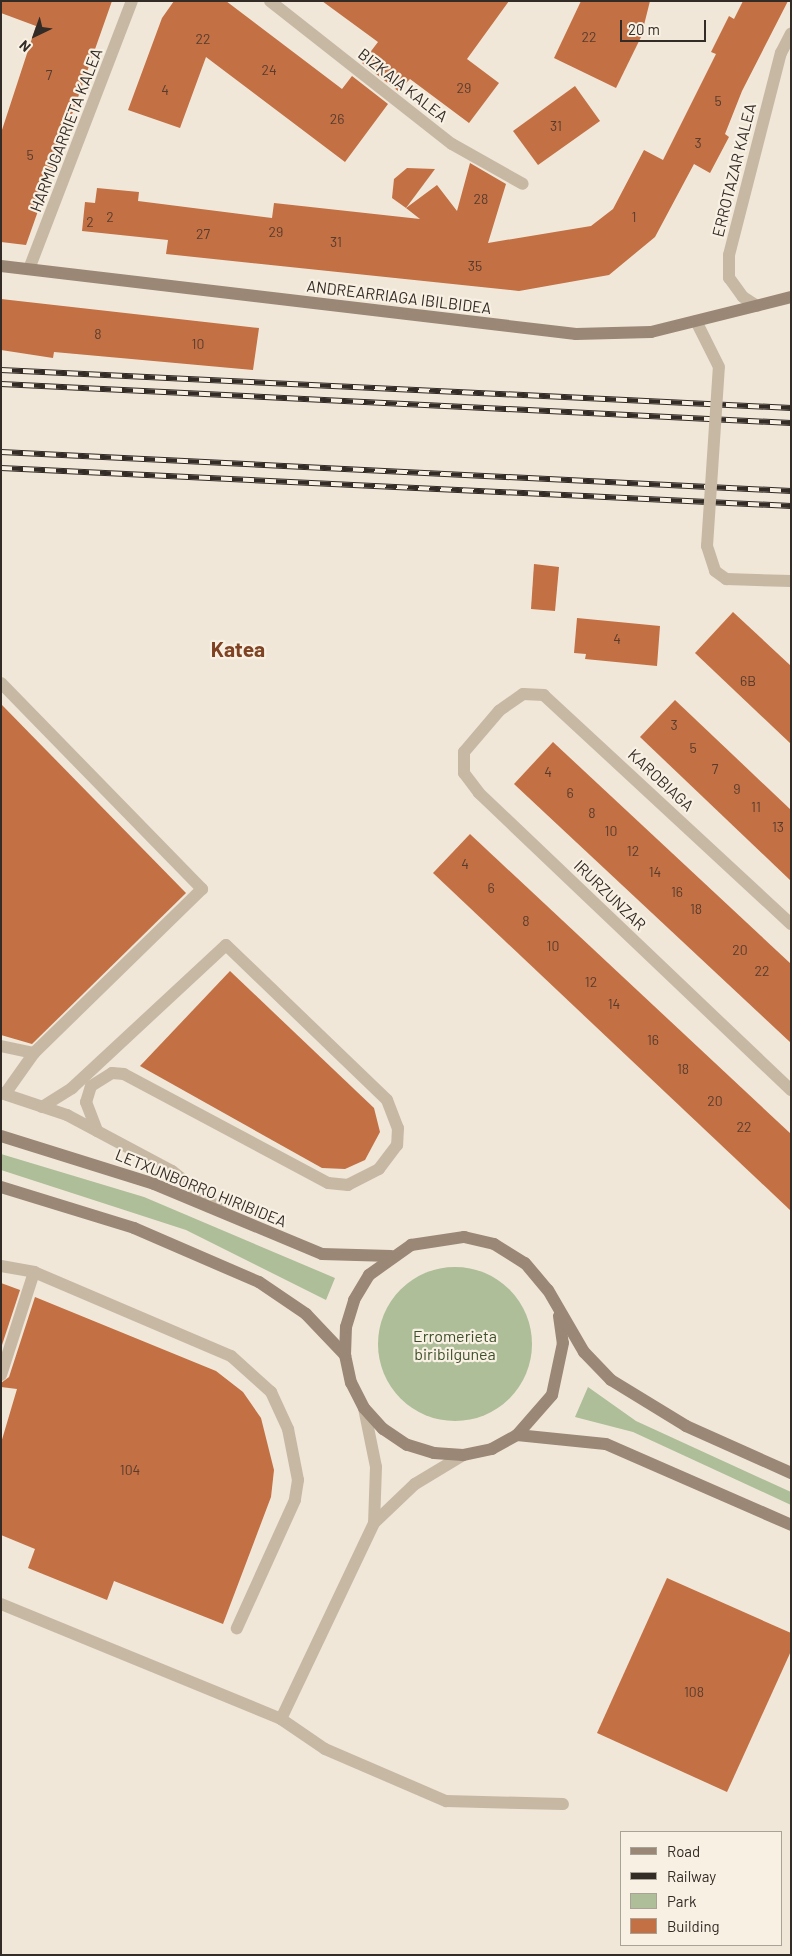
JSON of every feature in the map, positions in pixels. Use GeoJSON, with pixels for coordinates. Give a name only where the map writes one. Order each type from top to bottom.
{"type":"FeatureCollection","features":[{"type":"Feature","properties":{"kind":"main road","name":"ANDREARRIAGA IBILBIDEA"},"geometry":{"type":"LineString","coordinates":[[1,266],[576,334],[651,332],[791,297]]}},
{"type":"Feature","properties":{"kind":"main road","name":"LETXUNBORRO HIRIBIDEA"},"geometry":{"type":"LineString","coordinates":[[1,1136],[82,1158],[225,1213],[322,1254],[391,1256]]}},
{"type":"Feature","properties":{"kind":"main road"},"geometry":{"type":"LineString","coordinates":[[1,1187],[134,1228],[258,1282],[306,1314],[344,1355]]}},
{"type":"Feature","properties":{"kind":"main road"},"geometry":{"type":"LineString","coordinates":[[559,1316],[563,1342],[558,1378],[537,1417],[517,1435],[492,1449],[463,1455],[434,1453],[407,1444],[383,1429],[364,1408],[351,1383],[344,1355],[346,1327],[354,1300],[369,1275],[391,1256],[432,1238],[464,1236],[494,1244],[525,1263],[548,1290],[559,1316],[584,1352],[628,1392],[686,1426],[791,1473]]}},
{"type":"Feature","properties":{"kind":"main road"},"geometry":{"type":"LineString","coordinates":[[517,1435],[606,1444],[791,1526]]}},
{"type":"Feature","properties":{"kind":"street","name":"HARMUGARRIETA KALEA"},"geometry":{"type":"LineString","coordinates":[[29,269],[132,1]]}},
{"type":"Feature","properties":{"kind":"street","name":"BIZKAIA KALEA"},"geometry":{"type":"LineString","coordinates":[[270,1],[452,144],[523,184]]}},
{"type":"Feature","properties":{"kind":"street","name":"ERROTAZAR KALEA"},"geometry":{"type":"LineString","coordinates":[[757,306],[743,298],[729,278],[729,255],[782,53],[791,33]]}},
{"type":"Feature","properties":{"kind":"street"},"geometry":{"type":"LineString","coordinates":[[696,321],[719,367],[707,546],[716,571],[726,578],[791,581]]}},
{"type":"Feature","properties":{"kind":"street"},"geometry":{"type":"LineString","coordinates":[[1,683],[202,889],[34,1053],[3,1093],[42,1106],[97,1131],[172,1171],[225,1213]]}},
{"type":"Feature","properties":{"kind":"street","name":"KAROBIAGA"},"geometry":{"type":"LineString","coordinates":[[499,710],[523,694],[544,695],[556,704],[791,924]]}},
{"type":"Feature","properties":{"kind":"street","name":"IRURZUNZAR"},"geometry":{"type":"LineString","coordinates":[[499,710],[464,752],[464,773],[479,793],[791,1090]]}},
{"type":"Feature","properties":{"kind":"street"},"geometry":{"type":"LineString","coordinates":[[42,1106],[72,1088],[226,945],[387,1100],[398,1128],[397,1146],[379,1169],[348,1184],[328,1183],[124,1074],[112,1074],[91,1086],[86,1102],[97,1131]]}},
{"type":"Feature","properties":{"kind":"street"},"geometry":{"type":"LineString","coordinates":[[1,1046],[34,1053]]}},
{"type":"Feature","properties":{"kind":"street"},"geometry":{"type":"LineString","coordinates":[[1,1266],[34,1272],[230,1356],[271,1392],[288,1429],[297,1487],[237,1628]]}},
{"type":"Feature","properties":{"kind":"street"},"geometry":{"type":"LineString","coordinates":[[1,1375],[34,1272]]}},
{"type":"Feature","properties":{"kind":"street"},"geometry":{"type":"LineString","coordinates":[[364,1408],[376,1467],[374,1524]]}},
{"type":"Feature","properties":{"kind":"street"},"geometry":{"type":"LineString","coordinates":[[281,1719],[374,1524],[414,1484],[463,1455]]}},
{"type":"Feature","properties":{"kind":"street"},"geometry":{"type":"LineString","coordinates":[[1,1604],[281,1719],[325,1749],[446,1801],[563,1804]]}},
{"type":"Feature","properties":{"kind":"green space"},"geometry":{"type":"Polygon","coordinates":[[[1,1154],[144,1197],[335,1278],[326,1300],[186,1230],[1,1170],[1,1154]]]}},
{"type":"Feature","properties":{"kind":"green space","name":"Erromerieta biribilgunea"},"geometry":{"type":"Polygon","coordinates":[[[455,1267],[470,1268],[484,1273],[510,1289],[526,1315],[531,1329],[531,1359],[526,1373],[510,1399],[484,1415],[470,1420],[455,1421],[440,1420],[426,1415],[400,1399],[384,1373],[379,1359],[378,1344],[379,1329],[384,1315],[400,1289],[426,1273],[440,1268],[455,1267]]]}},
{"type":"Feature","properties":{"kind":"green space"},"geometry":{"type":"Polygon","coordinates":[[[588,1387],[636,1421],[791,1492],[791,1505],[633,1432],[575,1417],[588,1387]]]}},
{"type":"Feature","properties":{"kind":"building"},"geometry":{"type":"Polygon","coordinates":[[[1,1],[112,1],[26,245],[1,242],[1,133],[36,26],[1,13],[1,1]]]}},
{"type":"Feature","properties":{"kind":"building"},"geometry":{"type":"Polygon","coordinates":[[[174,1],[226,1],[342,89],[352,76],[388,104],[345,162],[206,57],[180,128],[128,110],[162,18],[174,1]]]}},
{"type":"Feature","properties":{"kind":"building"},"geometry":{"type":"Polygon","coordinates":[[[322,1],[509,1],[467,59],[499,83],[469,123],[410,79],[398,91],[362,63],[378,42],[322,1]]]}},
{"type":"Feature","properties":{"kind":"building"},"geometry":{"type":"Polygon","coordinates":[[[581,1],[650,1],[641,37],[616,88],[554,58],[581,1]]]}},
{"type":"Feature","properties":{"kind":"building"},"geometry":{"type":"Polygon","coordinates":[[[743,1],[788,1],[742,91],[725,134],[729,137],[710,173],[694,164],[655,237],[609,275],[519,291],[166,254],[168,240],[82,231],[85,202],[95,203],[97,188],[139,192],[138,201],[272,218],[274,203],[420,219],[406,208],[437,185],[457,211],[470,163],[506,184],[488,243],[591,226],[613,209],[644,150],[663,160],[716,54],[711,52],[729,16],[734,19],[743,1]]]}},
{"type":"Feature","properties":{"kind":"building"},"geometry":{"type":"Polygon","coordinates":[[[575,86],[600,121],[538,165],[513,131],[575,86]]]}},
{"type":"Feature","properties":{"kind":"building"},"geometry":{"type":"Polygon","coordinates":[[[407,168],[435,169],[406,208],[392,198],[394,179],[407,168]]]}},
{"type":"Feature","properties":{"kind":"building"},"geometry":{"type":"Polygon","coordinates":[[[1,299],[259,328],[253,370],[54,352],[53,358],[1,350],[1,299]]]}},
{"type":"Feature","properties":{"kind":"building"},"geometry":{"type":"Polygon","coordinates":[[[534,564],[559,567],[555,611],[531,609],[534,564]]]}},
{"type":"Feature","properties":{"kind":"building"},"geometry":{"type":"Polygon","coordinates":[[[733,612],[791,666],[791,744],[695,653],[733,612]]]}},
{"type":"Feature","properties":{"kind":"building"},"geometry":{"type":"Polygon","coordinates":[[[577,618],[660,626],[657,666],[585,659],[586,654],[574,653],[577,618]]]}},
{"type":"Feature","properties":{"kind":"building"},"geometry":{"type":"Polygon","coordinates":[[[675,700],[791,810],[791,881],[640,737],[675,700]]]}},
{"type":"Feature","properties":{"kind":"building"},"geometry":{"type":"Polygon","coordinates":[[[1,704],[186,893],[32,1044],[1,1035],[1,704]]]}},
{"type":"Feature","properties":{"kind":"building"},"geometry":{"type":"Polygon","coordinates":[[[553,742],[791,964],[791,1043],[514,784],[553,742]]]}},
{"type":"Feature","properties":{"kind":"building"},"geometry":{"type":"Polygon","coordinates":[[[470,834],[791,1134],[791,1211],[433,873],[470,834]]]}},
{"type":"Feature","properties":{"kind":"building"},"geometry":{"type":"Polygon","coordinates":[[[230,971],[374,1108],[380,1132],[365,1160],[345,1169],[322,1168],[140,1066],[230,971]]]}},
{"type":"Feature","properties":{"kind":"building"},"geometry":{"type":"Polygon","coordinates":[[[1,1283],[20,1290],[1,1348],[1,1283]]]}},
{"type":"Feature","properties":{"kind":"building"},"geometry":{"type":"Polygon","coordinates":[[[35,1297],[216,1371],[243,1392],[261,1418],[274,1470],[271,1497],[223,1624],[114,1581],[107,1600],[28,1568],[35,1549],[1,1535],[1,1443],[17,1389],[1,1387],[1,1383],[9,1377],[35,1297]]]}},
{"type":"Feature","properties":{"kind":"building"},"geometry":{"type":"Polygon","coordinates":[[[667,1578],[791,1633],[791,1651],[727,1792],[597,1733],[667,1578]]]}},
{"type":"Feature","properties":{"kind":"railway"},"geometry":{"type":"LineString","coordinates":[[1,370],[791,408]]}},
{"type":"Feature","properties":{"kind":"railway"},"geometry":{"type":"LineString","coordinates":[[1,384],[791,423]]}},
{"type":"Feature","properties":{"kind":"railway"},"geometry":{"type":"LineString","coordinates":[[1,452],[791,491]]}},
{"type":"Feature","properties":{"kind":"railway"},"geometry":{"type":"LineString","coordinates":[[1,468],[791,506]]}},
{"type":"Feature","properties":{"kind":"district","name":"Katea"},"geometry":{"type":"Point","coordinates":[238,649]}}]}
